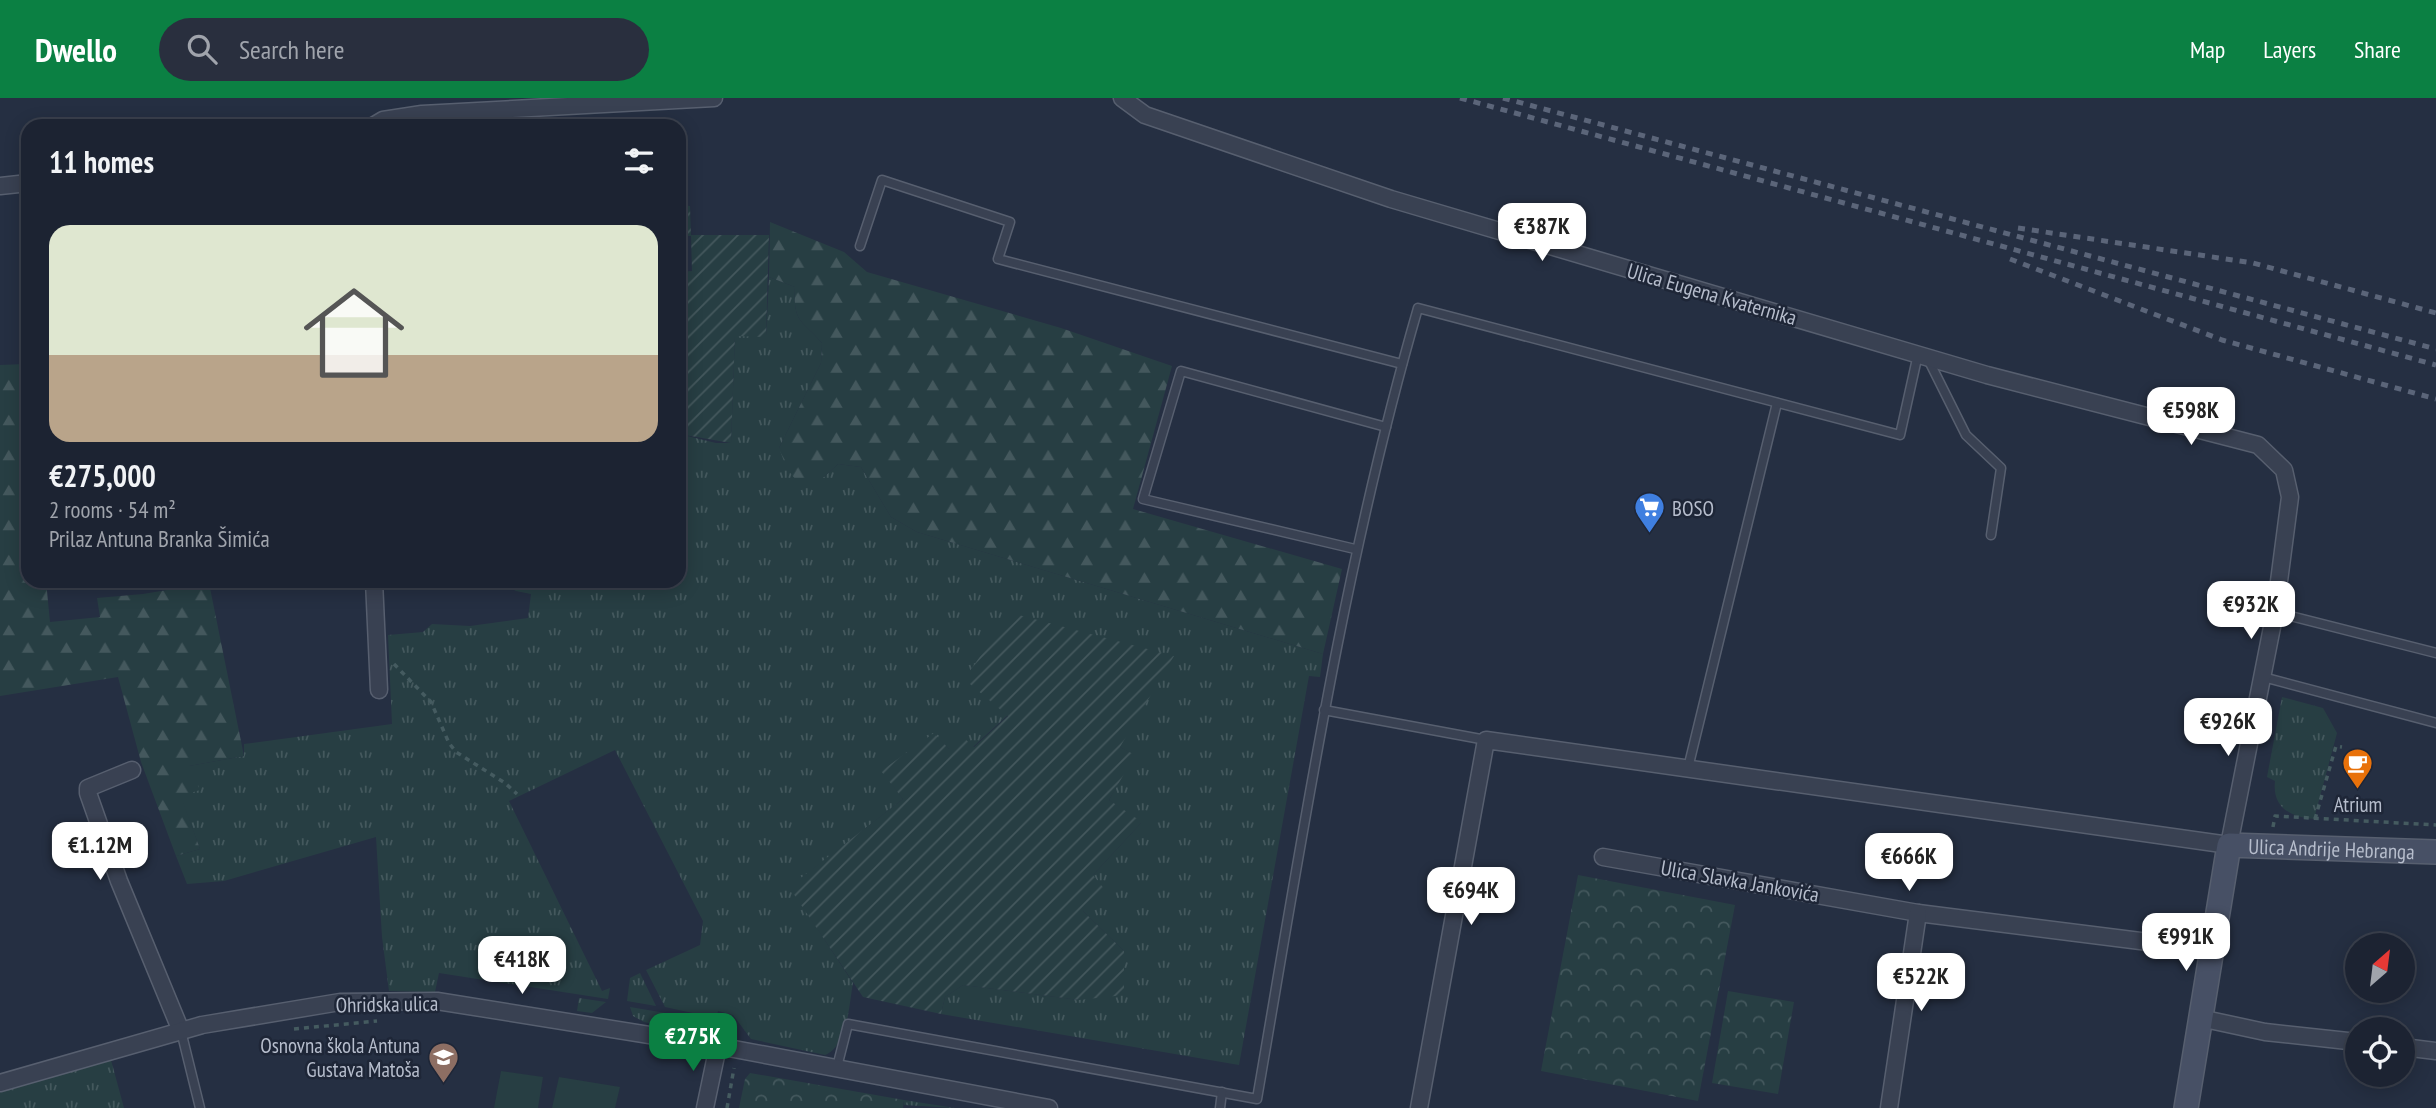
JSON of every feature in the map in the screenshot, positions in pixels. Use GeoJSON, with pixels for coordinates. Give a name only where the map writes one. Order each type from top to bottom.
{"type":"FeatureCollection","features":[{"type":"Feature","properties":{"kind":"main road","name":"Ulica Andrije Hebranga"},"geometry":{"type":"LineString","coordinates":[[2229,845],[2436,852]]}},
{"type":"Feature","properties":{"kind":"main road"},"geometry":{"type":"LineString","coordinates":[[2186,1108],[2229,845]]}},
{"type":"Feature","properties":{"kind":"street"},"geometry":{"type":"LineString","coordinates":[[390,119],[422,114],[714,98]]}},
{"type":"Feature","properties":{"kind":"street","name":"Ulica Eugena Kvaternika"},"geometry":{"type":"LineString","coordinates":[[1122,98],[1145,115],[1391,199],[1987,375],[2258,445],[2284,470],[2290,497],[2275,612],[2229,845]]}},
{"type":"Feature","properties":{"kind":"street"},"geometry":{"type":"LineString","coordinates":[[0,186],[21,184]]}},
{"type":"Feature","properties":{"kind":"street"},"geometry":{"type":"LineString","coordinates":[[374,588],[379,690]]}},
{"type":"Feature","properties":{"kind":"street"},"geometry":{"type":"LineString","coordinates":[[1419,1108],[1486,740],[2229,845]]}},
{"type":"Feature","properties":{"kind":"street"},"geometry":{"type":"LineString","coordinates":[[132,770],[88,788],[88,793],[119,881],[181,1031]]}},
{"type":"Feature","properties":{"kind":"street","name":"Ulica Slavka Jankovića"},"geometry":{"type":"LineString","coordinates":[[1603,857],[1918,913],[2212,950]]}},
{"type":"Feature","properties":{"kind":"street"},"geometry":{"type":"LineString","coordinates":[[1889,1108],[1918,913]]}},
{"type":"Feature","properties":{"kind":"street","name":"Ohridska ulica"},"geometry":{"type":"LineString","coordinates":[[0,1083],[181,1031],[340,1002],[437,1001],[718,1046],[1049,1108]]}},
{"type":"Feature","properties":{"kind":"street"},"geometry":{"type":"LineString","coordinates":[[2200,1018],[2265,1032],[2345,1041]]}},
{"type":"Feature","properties":{"kind":"street"},"geometry":{"type":"LineString","coordinates":[[705,1108],[718,1046]]}},
{"type":"Feature","properties":{"kind":"street"},"geometry":{"type":"LineString","coordinates":[[2415,1048],[2436,1051]]}},
{"type":"Feature","properties":{"kind":"lane"},"geometry":{"type":"LineString","coordinates":[[860,246],[881,180],[1010,222],[998,259],[1402,364]]}},
{"type":"Feature","properties":{"kind":"lane"},"geometry":{"type":"LineString","coordinates":[[837,1068],[848,1024],[1257,1099],[1324,710],[1355,549],[1418,308],[1900,435],[1922,356]]}},
{"type":"Feature","properties":{"kind":"lane"},"geometry":{"type":"LineString","coordinates":[[1922,356],[1966,435],[2001,468],[1991,535]]}},
{"type":"Feature","properties":{"kind":"lane"},"geometry":{"type":"LineString","coordinates":[[1355,549],[1143,499],[1181,370],[1386,427]]}},
{"type":"Feature","properties":{"kind":"lane"},"geometry":{"type":"LineString","coordinates":[[1688,768],[1777,403]]}},
{"type":"Feature","properties":{"kind":"lane"},"geometry":{"type":"LineString","coordinates":[[2275,612],[2436,653]]}},
{"type":"Feature","properties":{"kind":"lane"},"geometry":{"type":"LineString","coordinates":[[2263,677],[2436,723]]}},
{"type":"Feature","properties":{"kind":"lane"},"geometry":{"type":"LineString","coordinates":[[1324,710],[1486,740]]}},
{"type":"Feature","properties":{"kind":"lane"},"geometry":{"type":"LineString","coordinates":[[181,1031],[200,1108]]}},
{"type":"Feature","properties":{"kind":"lane"},"geometry":{"type":"LineString","coordinates":[[1220,1108],[1222,1092]]}},
{"type":"Feature","properties":{"kind":"path"},"geometry":{"type":"LineString","coordinates":[[377,648],[431,702],[449,743],[456,752],[505,783],[517,794]]}},
{"type":"Feature","properties":{"kind":"path"},"geometry":{"type":"LineString","coordinates":[[2315,820],[2336,746],[2342,747]]}},
{"type":"Feature","properties":{"kind":"path"},"geometry":{"type":"LineString","coordinates":[[2269,846],[2275,816],[2436,825]]}},
{"type":"Feature","properties":{"kind":"path"},"geometry":{"type":"LineString","coordinates":[[292,1029],[389,1020]]}},
{"type":"Feature","properties":{"kind":"path"},"geometry":{"type":"LineString","coordinates":[[714,1064],[747,1070]]}},
{"type":"Feature","properties":{"kind":"path"},"geometry":{"type":"LineString","coordinates":[[727,1108],[734,1068]]}},
{"type":"Feature","properties":{"kind":"green space"},"geometry":{"type":"Polygon","coordinates":[[[686,206],[690,206],[691,235],[769,235],[766,337],[735,336],[731,443],[686,435],[686,271],[692,271],[691,236],[686,236],[686,206]]]}},
{"type":"Feature","properties":{"kind":"green space"},"geometry":{"type":"Polygon","coordinates":[[[770,222],[844,252],[867,272],[1061,328],[1172,366],[1133,509],[1342,569],[1323,654],[917,532],[891,517],[861,467],[838,464],[824,477],[801,486],[787,469],[779,448],[821,363],[822,343],[797,314],[795,287],[769,277],[770,222]]]}},
{"type":"Feature","properties":{"kind":"green space"},"geometry":{"type":"Polygon","coordinates":[[[769,277],[795,287],[797,314],[822,343],[821,363],[779,448],[824,477],[838,464],[861,467],[891,517],[917,532],[1323,654],[1320,677],[1309,676],[1239,1065],[941,1014],[945,997],[963,985],[1079,1000],[1124,951],[1083,911],[1093,875],[1141,823],[1109,800],[1134,755],[1120,747],[1008,715],[973,747],[949,749],[934,734],[882,771],[903,799],[790,887],[853,983],[843,1034],[833,1050],[825,1055],[751,1039],[733,1015],[718,1011],[716,1018],[665,1007],[646,970],[700,945],[703,921],[615,750],[509,801],[602,991],[610,988],[608,999],[439,973],[435,992],[389,991],[382,937],[376,837],[224,881],[187,884],[176,856],[200,849],[180,795],[189,766],[244,756],[244,744],[392,724],[388,635],[423,632],[432,624],[470,626],[528,618],[531,594],[510,588],[686,588],[686,436],[716,443],[731,443],[735,335],[766,336],[769,277]]]}},
{"type":"Feature","properties":{"kind":"green space"},"geometry":{"type":"Polygon","coordinates":[[[21,364],[21,588],[47,588],[50,622],[100,617],[97,598],[179,588],[210,588],[244,756],[189,766],[200,790],[181,796],[200,849],[176,856],[141,762],[118,677],[0,696],[0,365],[21,364]]]}},
{"type":"Feature","properties":{"kind":"green space"},"geometry":{"type":"Polygon","coordinates":[[[1011,613],[1174,656],[1120,747],[1135,755],[1109,800],[1142,822],[1093,875],[1106,891],[1083,911],[1124,951],[1124,995],[1079,1000],[963,985],[945,997],[941,1014],[863,997],[789,887],[903,799],[881,771],[934,733],[949,749],[964,738],[974,747],[1008,716],[964,679],[1011,613]]]}},
{"type":"Feature","properties":{"kind":"green space"},"geometry":{"type":"Polygon","coordinates":[[[2282,697],[2323,708],[2337,733],[2314,819],[2298,816],[2285,809],[2277,798],[2275,781],[2267,777],[2282,697]]]}},
{"type":"Feature","properties":{"kind":"green space"},"geometry":{"type":"Polygon","coordinates":[[[1578,875],[1735,905],[1698,1101],[1541,1071],[1578,875]]]}},
{"type":"Feature","properties":{"kind":"green space"},"geometry":{"type":"Polygon","coordinates":[[[640,973],[656,1006],[627,1001],[630,978],[640,973]]]}},
{"type":"Feature","properties":{"kind":"green space"},"geometry":{"type":"Polygon","coordinates":[[[1728,991],[1794,1002],[1778,1094],[1712,1083],[1728,991]]]}},
{"type":"Feature","properties":{"kind":"green space"},"geometry":{"type":"Polygon","coordinates":[[[579,998],[606,1002],[592,1013],[577,1011],[579,998]]]}},
{"type":"Feature","properties":{"kind":"green space"},"geometry":{"type":"Polygon","coordinates":[[[630,1007],[689,1017],[687,1031],[644,1022],[633,1016],[630,1007]]]}},
{"type":"Feature","properties":{"kind":"green space"},"geometry":{"type":"Polygon","coordinates":[[[111,1060],[124,1108],[0,1108],[0,1091],[111,1060]]]}},
{"type":"Feature","properties":{"kind":"green space"},"geometry":{"type":"Polygon","coordinates":[[[501,1071],[543,1077],[538,1108],[494,1108],[501,1071]]]}},
{"type":"Feature","properties":{"kind":"green space"},"geometry":{"type":"Polygon","coordinates":[[[750,1073],[904,1100],[903,1108],[739,1108],[745,1079],[750,1073]]]}},
{"type":"Feature","properties":{"kind":"green space"},"geometry":{"type":"Polygon","coordinates":[[[559,1077],[620,1087],[615,1108],[552,1108],[559,1077]]]}},
{"type":"Feature","properties":{"kind":"green space"},"geometry":{"type":"Polygon","coordinates":[[[904,1100],[955,1108],[904,1105],[904,1100]]]}},
{"type":"Feature","properties":{"kind":"railway"},"geometry":{"type":"LineString","coordinates":[[1460,98],[2436,365]]}},
{"type":"Feature","properties":{"kind":"railway"},"geometry":{"type":"LineString","coordinates":[[1503,98],[2436,349]]}},
{"type":"Feature","properties":{"kind":"railway"},"geometry":{"type":"LineString","coordinates":[[2018,228],[2253,263],[2436,313]]}},
{"type":"Feature","properties":{"kind":"railway"},"geometry":{"type":"LineString","coordinates":[[2010,259],[2222,340],[2436,399]]}},
{"type":"Feature","properties":{"kind":"place","name":"BOSO"},"geometry":{"type":"Point","coordinates":[1649,535]}},
{"type":"Feature","properties":{"kind":"place","name":"Atrium"},"geometry":{"type":"Point","coordinates":[2358,791]}},
{"type":"Feature","properties":{"kind":"place","name":"Osnovna škola Antuna Gustava Matoša"},"geometry":{"type":"Point","coordinates":[443,1084]}}]}
